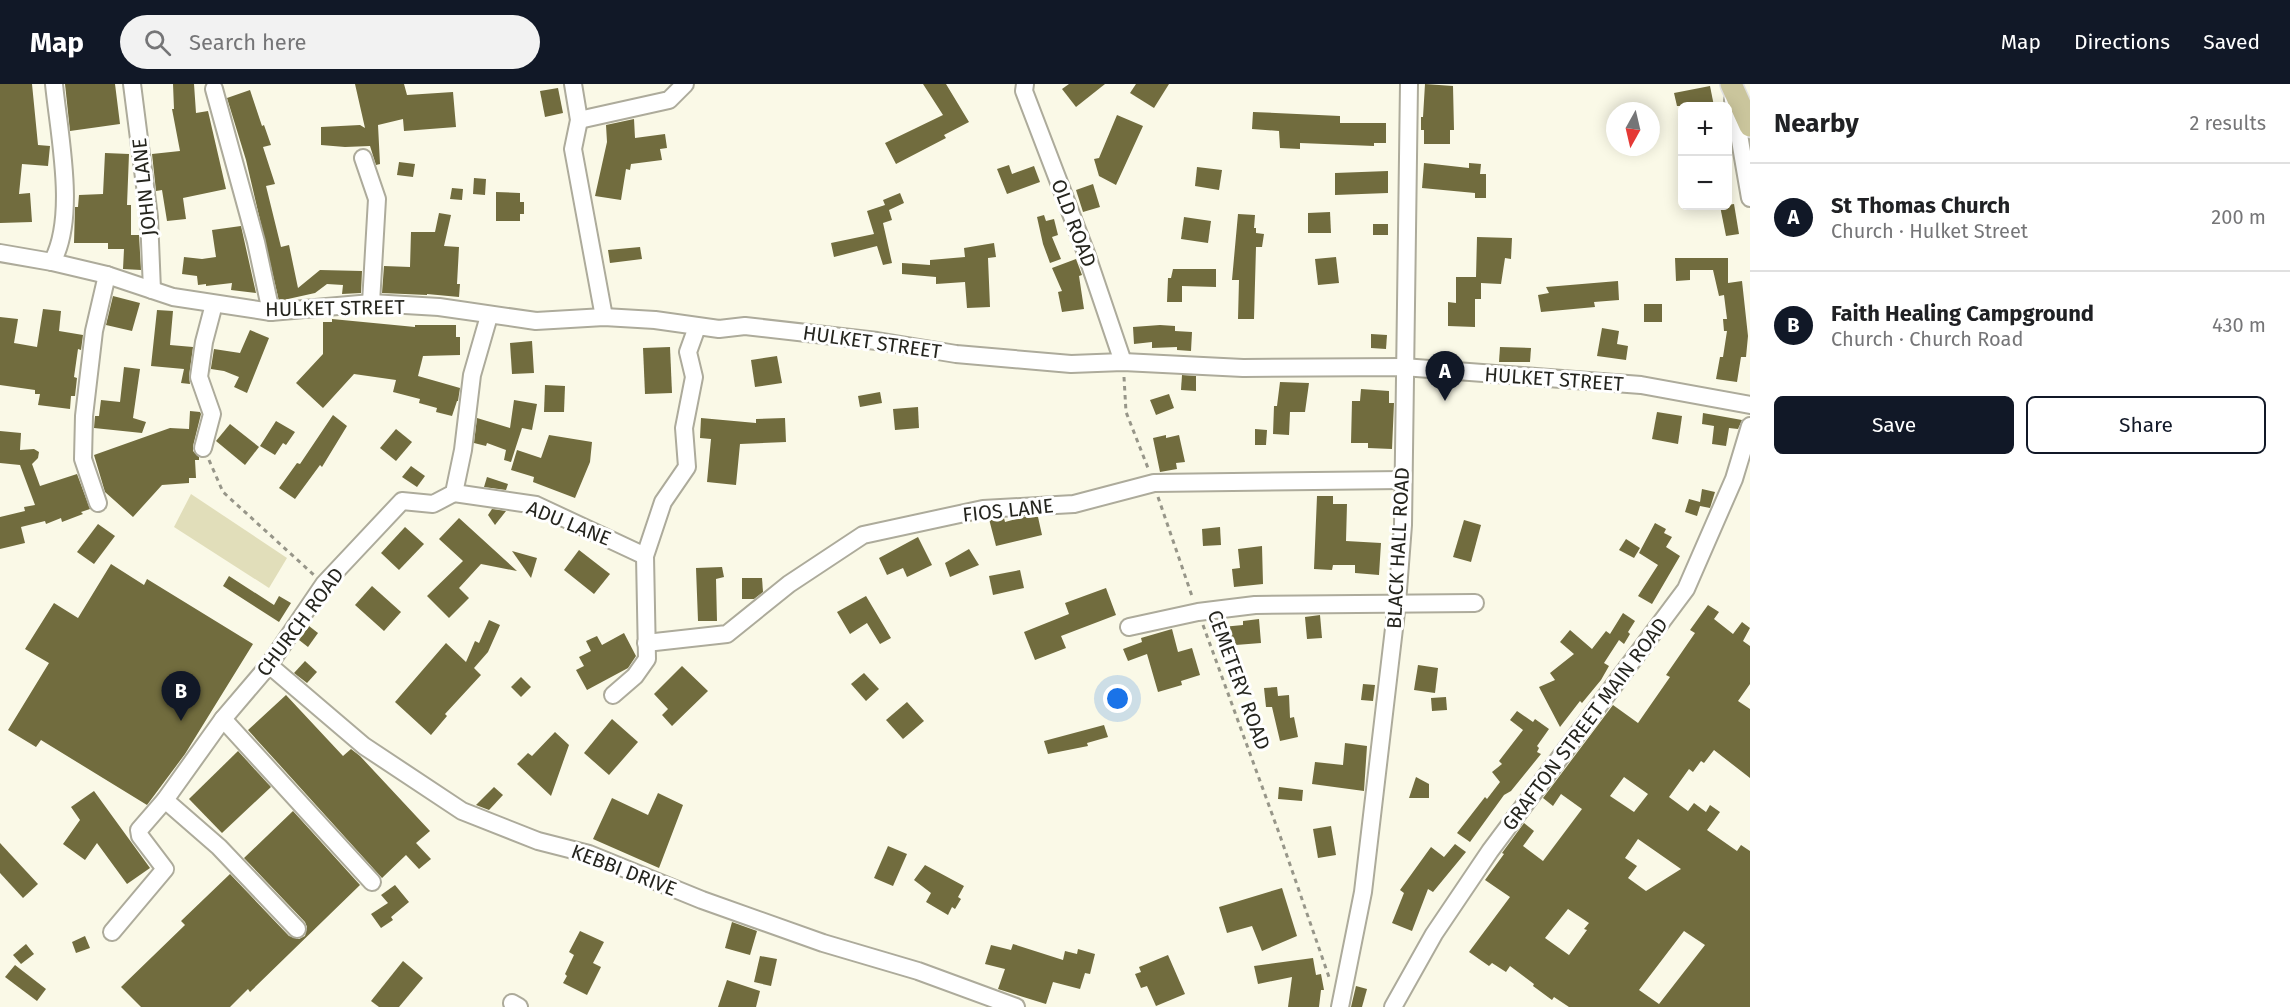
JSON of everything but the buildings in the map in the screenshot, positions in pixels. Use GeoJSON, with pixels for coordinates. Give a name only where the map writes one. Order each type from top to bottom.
{"type":"FeatureCollection","features":[{"type":"Feature","properties":{"kind":"main road"},"geometry":{"type":"LineString","coordinates":[[1730,84],[1750,126]]}},
{"type":"Feature","properties":{"kind":"street"},"geometry":{"type":"LineString","coordinates":[[52,262],[60,248],[66,194],[54,84]]}},
{"type":"Feature","properties":{"kind":"street","name":"JOHN LANE"},"geometry":{"type":"LineString","coordinates":[[132,84],[149,217],[153,290]]}},
{"type":"Feature","properties":{"kind":"street"},"geometry":{"type":"LineString","coordinates":[[573,84],[579,120],[573,149],[604,318]]}},
{"type":"Feature","properties":{"kind":"street"},"geometry":{"type":"LineString","coordinates":[[579,120],[669,100],[685,84]]}},
{"type":"Feature","properties":{"kind":"street","name":"OLD ROAD"},"geometry":{"type":"LineString","coordinates":[[1025,84],[1024,91],[1086,253],[1123,362]]}},
{"type":"Feature","properties":{"kind":"street","name":"BLACK HALL ROAD"},"geometry":{"type":"LineString","coordinates":[[1340,1007],[1363,892],[1397,603],[1403,525],[1403,368],[1406,314],[1409,84]]}},
{"type":"Feature","properties":{"kind":"street"},"geometry":{"type":"LineString","coordinates":[[1730,84],[1750,198]]}},
{"type":"Feature","properties":{"kind":"street"},"geometry":{"type":"LineString","coordinates":[[214,89],[256,242],[271,312]]}},
{"type":"Feature","properties":{"kind":"street"},"geometry":{"type":"LineString","coordinates":[[363,158],[377,199],[371,303]]}},
{"type":"Feature","properties":{"kind":"street","name":"HULKET STREET"},"geometry":{"type":"LineString","coordinates":[[0,253],[107,275],[173,297],[271,312],[371,303],[440,307],[489,316],[536,321],[604,318],[655,320],[719,329],[745,326],[803,331],[956,354],[1071,364],[1123,362],[1243,368],[1403,368],[1641,385],[1750,405]]}},
{"type":"Feature","properties":{"kind":"street"},"geometry":{"type":"LineString","coordinates":[[98,503],[83,459],[84,416],[94,331],[107,275]]}},
{"type":"Feature","properties":{"kind":"street"},"geometry":{"type":"LineString","coordinates":[[203,448],[212,414],[199,377],[204,342],[214,304]]}},
{"type":"Feature","properties":{"kind":"street"},"geometry":{"type":"LineString","coordinates":[[454,494],[463,450],[472,375],[489,316]]}},
{"type":"Feature","properties":{"kind":"street"},"geometry":{"type":"LineString","coordinates":[[613,695],[635,676],[647,658],[645,556],[663,502],[687,466],[684,428],[694,376],[688,352],[697,327]]}},
{"type":"Feature","properties":{"kind":"street","name":"GRAFTON STREET MAIN ROAD"},"geometry":{"type":"LineString","coordinates":[[1393,1007],[1434,934],[1490,851],[1686,589],[1734,479],[1750,426]]}},
{"type":"Feature","properties":{"kind":"street","name":"FIOS LANE"},"geometry":{"type":"LineString","coordinates":[[646,643],[727,634],[789,584],[863,535],[983,509],[1074,504],[1154,483],[1402,480]]}},
{"type":"Feature","properties":{"kind":"street","name":"ADU LANE"},"geometry":{"type":"LineString","coordinates":[[454,494],[536,505],[645,556]]}},
{"type":"Feature","properties":{"kind":"street","name":"CHURCH ROAD"},"geometry":{"type":"LineString","coordinates":[[112,932],[165,869],[140,836],[140,830],[165,800],[223,719],[269,665],[324,584],[402,501],[433,504],[454,494]]}},
{"type":"Feature","properties":{"kind":"street"},"geometry":{"type":"LineString","coordinates":[[1129,627],[1198,612],[1255,605],[1474,603]]}},
{"type":"Feature","properties":{"kind":"street","name":"KEBBI DRIVE"},"geometry":{"type":"LineString","coordinates":[[269,665],[364,746],[462,811],[538,841],[589,854],[702,900],[823,943],[918,971],[1016,1007]]}},
{"type":"Feature","properties":{"kind":"street"},"geometry":{"type":"LineString","coordinates":[[223,719],[372,882]]}},
{"type":"Feature","properties":{"kind":"street"},"geometry":{"type":"LineString","coordinates":[[165,800],[219,847],[297,929]]}},
{"type":"Feature","properties":{"kind":"path","name":"CEMETERY ROAD"},"geometry":{"type":"LineString","coordinates":[[1123,362],[1126,412],[1154,483],[1333,986]]}},
{"type":"Feature","properties":{"kind":"path"},"geometry":{"type":"LineString","coordinates":[[203,448],[223,492],[324,584]]}},
{"type":"Feature","properties":{"kind":"shaded area"},"geometry":{"type":"Polygon","coordinates":[[[191,494],[287,558],[269,588],[174,527],[191,494]]]}},
{"type":"Feature","properties":{"kind":"place","name":"St Thomas Church"},"geometry":{"type":"Point","coordinates":[1445,401]}},
{"type":"Feature","properties":{"kind":"place","name":"Faith Healing Campground"},"geometry":{"type":"Point","coordinates":[181,721]}}]}
